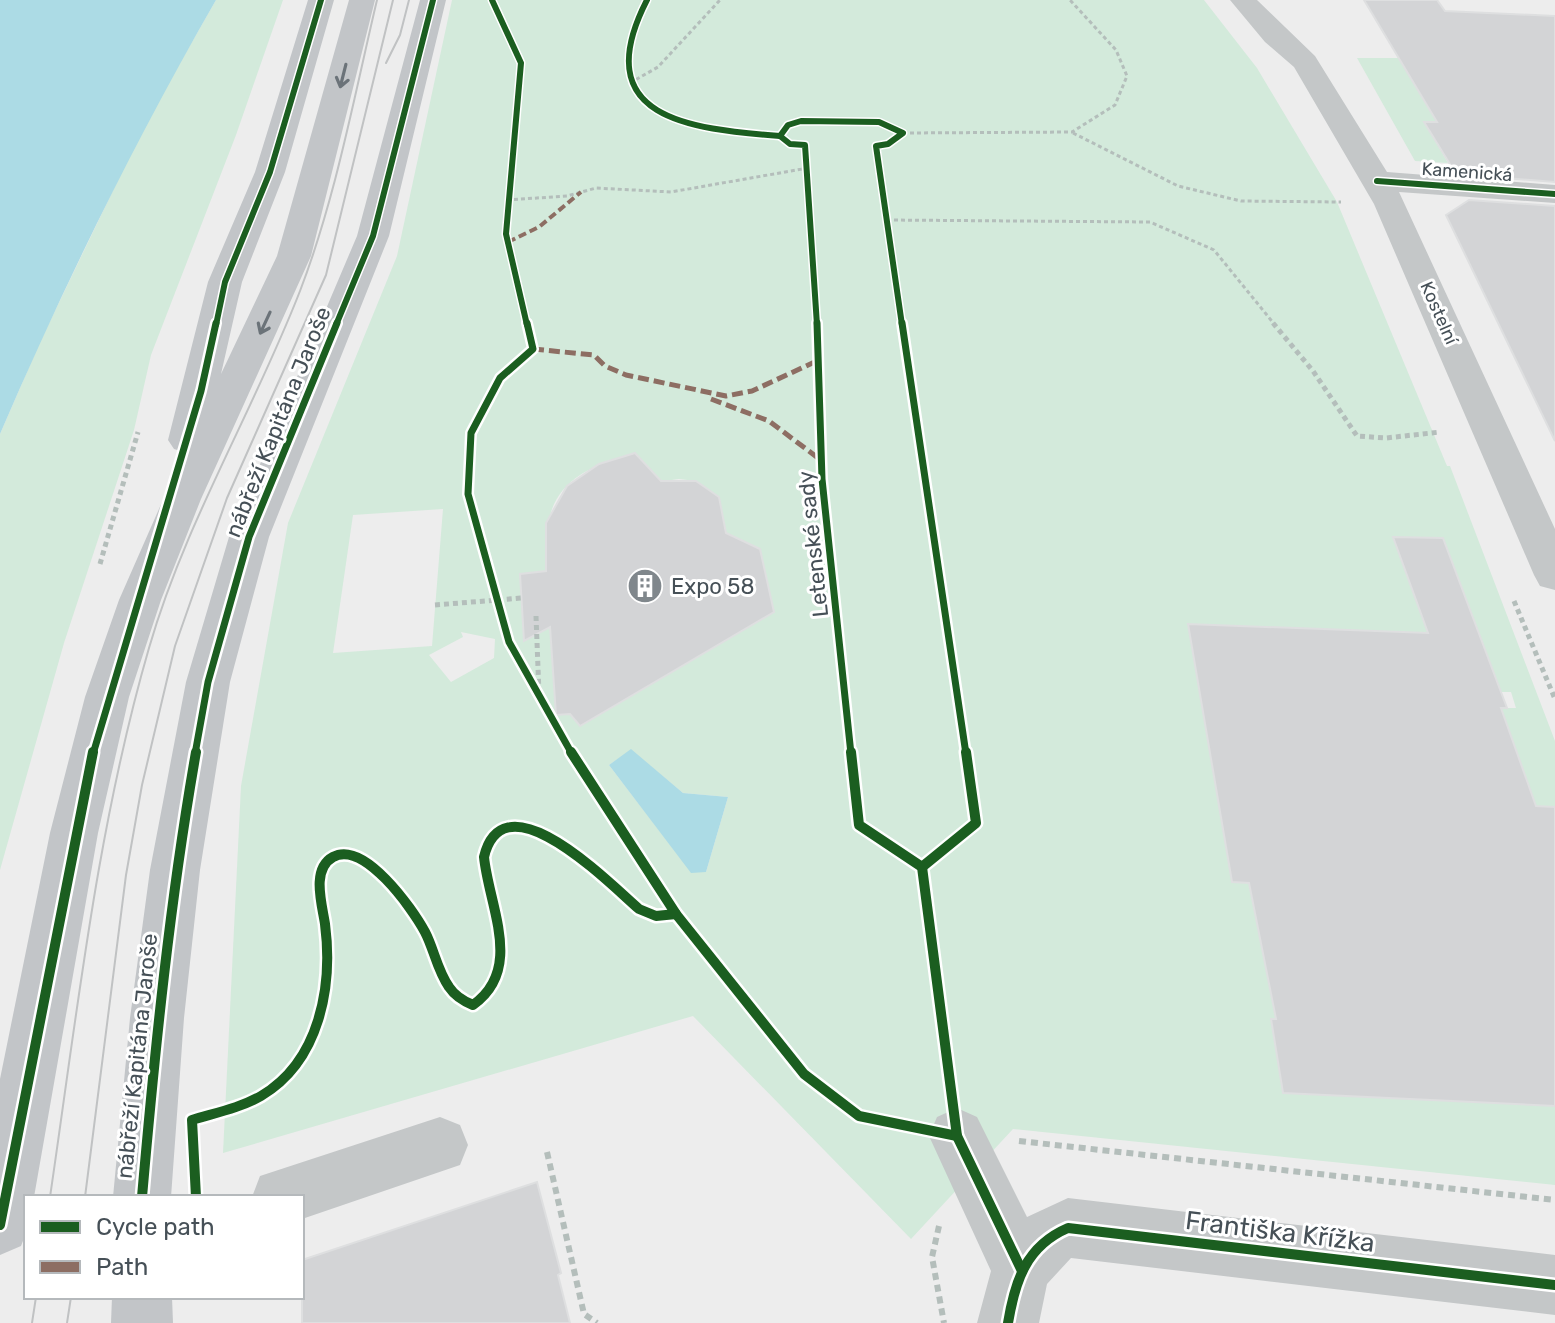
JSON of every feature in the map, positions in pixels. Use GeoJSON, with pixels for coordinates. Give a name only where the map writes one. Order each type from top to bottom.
{"type":"FeatureCollection","features":[{"type":"Feature","properties":{"kind":"main road"},"geometry":{"type":"LineString","coordinates":[[0,1225],[88,770],[201,391],[225,282],[270,172],[321,0]]}},
{"type":"Feature","properties":{"kind":"main road"},"geometry":{"type":"LineString","coordinates":[[140,600],[181,499],[294,256],[362,0]]}},
{"type":"Feature","properties":{"kind":"main road","name":"nábřeží Kapitána Jaroše"},"geometry":{"type":"LineString","coordinates":[[142,1195],[157,1018],[173,885],[208,682],[249,537],[373,236],[433,0]]}},
{"type":"Feature","properties":{"kind":"main road"},"geometry":{"type":"LineString","coordinates":[[142,1299],[142,1323]]}},
{"type":"Feature","properties":{"kind":"street","name":"Kostelní"},"geometry":{"type":"LineString","coordinates":[[1243,0],[1275,36],[1305,62],[1383,192],[1555,575]]}},
{"type":"Feature","properties":{"kind":"street","name":"Kostelní"},"geometry":{"type":"LineString","coordinates":[[1288,12],[1300,35],[1305,62]]}},
{"type":"Feature","properties":{"kind":"street","name":"Kamenická"},"geometry":{"type":"LineString","coordinates":[[1383,192],[1555,194]]}},
{"type":"Feature","properties":{"kind":"street"},"geometry":{"type":"LineString","coordinates":[[957,1136],[1015,1297]]}},
{"type":"Feature","properties":{"kind":"street"},"geometry":{"type":"LineString","coordinates":[[287,1195],[440,1145]]}},
{"type":"Feature","properties":{"kind":"street","name":"Františka Křížka"},"geometry":{"type":"LineString","coordinates":[[1015,1297],[1027,1255],[1038,1242],[1068,1228],[1555,1285]]}},
{"type":"Feature","properties":{"kind":"path"},"geometry":{"type":"LineString","coordinates":[[629,69],[632,87],[658,67],[720,0]]}},
{"type":"Feature","properties":{"kind":"path"},"geometry":{"type":"LineString","coordinates":[[1070,0],[1116,50],[1127,76],[1115,105],[1072,132]]}},
{"type":"Feature","properties":{"kind":"path"},"geometry":{"type":"LineString","coordinates":[[893,126],[901,136],[1072,132],[1178,186],[1241,201],[1383,192]]}},
{"type":"Feature","properties":{"kind":"path"},"geometry":{"type":"LineString","coordinates":[[806,157],[809,182]]}},
{"type":"Feature","properties":{"kind":"path"},"geometry":{"type":"LineString","coordinates":[[507,200],[567,196],[596,188],[671,192],[808,168]]}},
{"type":"Feature","properties":{"kind":"path"},"geometry":{"type":"LineString","coordinates":[[507,211],[509,185]]}},
{"type":"Feature","properties":{"kind":"path"},"geometry":{"type":"LineString","coordinates":[[885,205],[890,235]]}},
{"type":"Feature","properties":{"kind":"path"},"geometry":{"type":"LineString","coordinates":[[887,220],[1150,222],[1214,250],[1313,371],[1357,436],[1386,438],[1445,432]]}},
{"type":"Feature","properties":{"kind":"path"},"geometry":{"type":"LineString","coordinates":[[492,590],[500,615]]}},
{"type":"Feature","properties":{"kind":"path"},"geometry":{"type":"LineString","coordinates":[[435,605],[522,598]]}},
{"type":"Feature","properties":{"kind":"path"},"geometry":{"type":"LineString","coordinates":[[536,616],[539,694]]}},
{"type":"Feature","properties":{"kind":"path"},"geometry":{"type":"LineString","coordinates":[[524,668],[547,707]]}},
{"type":"Feature","properties":{"kind":"path"},"geometry":{"type":"LineString","coordinates":[[547,1152],[584,1314],[597,1323]]}},
{"type":"Feature","properties":{"kind":"green space"},"geometry":{"type":"Polygon","coordinates":[[[216,0],[283,0],[236,135],[151,355],[134,430],[64,643],[0,870],[0,434],[40,342],[146,122],[216,0]]]}},
{"type":"Feature","properties":{"kind":"green space"},"geometry":{"type":"Polygon","coordinates":[[[452,0],[1204,0],[1257,68],[1337,202],[1447,466],[1450,466],[1555,741],[1555,815],[1552,807],[1536,806],[1501,708],[1516,708],[1511,692],[1496,692],[1490,677],[1495,677],[1480,635],[1188,625],[1232,882],[1391,889],[1409,955],[1262,948],[1276,1019],[1271,1020],[1283,1093],[1452,1101],[1451,1092],[1467,1094],[1470,1102],[1555,1106],[1555,1185],[1013,1129],[911,1239],[693,1016],[223,1153],[241,786],[288,523],[397,256],[452,0]],[[635,453],[611,460],[574,479],[562,491],[553,506],[548,524],[546,571],[520,575],[523,622],[549,610],[556,715],[570,714],[580,726],[774,612],[761,553],[747,554],[744,541],[732,538],[725,543],[725,550],[711,555],[674,558],[626,541],[619,517],[621,500],[633,486],[655,474],[635,453]],[[679,479],[653,485],[638,496],[633,509],[637,521],[647,532],[662,539],[681,540],[703,533],[715,522],[720,508],[719,497],[696,481],[679,479]],[[443,509],[353,515],[333,653],[432,646],[443,509]],[[461,632],[463,637],[429,655],[451,682],[494,658],[495,639],[461,632]],[[631,750],[609,765],[691,872],[706,872],[728,797],[683,793],[631,750]]]}},
{"type":"Feature","properties":{"kind":"green space"},"geometry":{"type":"Polygon","coordinates":[[[1357,58],[1399,58],[1437,122],[1424,122],[1448,163],[1415,161],[1357,58]]]}},
{"type":"Feature","properties":{"kind":"water"},"geometry":{"type":"Polygon","coordinates":[[[0,0],[216,0],[102,214],[0,434],[0,0]]]}},
{"type":"Feature","properties":{"kind":"water"},"geometry":{"type":"Polygon","coordinates":[[[631,749],[683,793],[728,797],[706,872],[691,873],[609,765],[631,749]]]}},
{"type":"Feature","properties":{"kind":"building"},"geometry":{"type":"Polygon","coordinates":[[[1364,0],[1437,0],[1445,11],[1555,16],[1555,182],[1456,174],[1424,122],[1437,122],[1364,0]]]}},
{"type":"Feature","properties":{"kind":"building"},"geometry":{"type":"Polygon","coordinates":[[[1469,200],[1555,206],[1555,441],[1446,215],[1469,200]]]}},
{"type":"Feature","properties":{"kind":"building","name":"Expo 58"},"geometry":{"type":"Polygon","coordinates":[[[635,453],[661,481],[696,481],[719,497],[726,533],[760,549],[774,612],[580,726],[570,714],[556,715],[550,627],[524,641],[520,574],[546,571],[546,523],[567,486],[599,464],[635,453]]]}},
{"type":"Feature","properties":{"kind":"building"},"geometry":{"type":"Polygon","coordinates":[[[1393,537],[1443,538],[1507,708],[1501,708],[1536,806],[1555,807],[1555,1106],[1283,1093],[1271,1019],[1276,1019],[1249,883],[1232,882],[1188,624],[1428,633],[1393,537]]]}},
{"type":"Feature","properties":{"kind":"building"},"geometry":{"type":"Polygon","coordinates":[[[537,1182],[561,1273],[558,1275],[570,1323],[302,1323],[304,1259],[537,1182]]]}},
{"type":"Feature","properties":{"kind":"tram line"},"geometry":{"type":"LineString","coordinates":[[50,1195],[102,852],[115,784],[149,648],[181,556],[281,336],[313,255],[343,147],[377,0]]}},
{"type":"Feature","properties":{"kind":"tram line"},"geometry":{"type":"LineString","coordinates":[[85,1195],[126,875],[142,785],[175,646],[227,498],[326,275],[393,0]]}},
{"type":"Feature","properties":{"kind":"tram line"},"geometry":{"type":"LineString","coordinates":[[386,63],[400,35],[409,0]]}},
{"type":"Feature","properties":{"kind":"tram line"},"geometry":{"type":"LineString","coordinates":[[32,1323],[36,1299]]}},
{"type":"Feature","properties":{"kind":"tram line"},"geometry":{"type":"LineString","coordinates":[[67,1323],[71,1299]]}},
{"type":"Feature","properties":{"kind":"marked path"},"geometry":{"type":"LineString","coordinates":[[508,242],[539,227],[581,192]]}},
{"type":"Feature","properties":{"kind":"marked path"},"geometry":{"type":"LineString","coordinates":[[533,349],[594,355],[605,366],[626,375],[726,396],[752,391],[819,360]]}},
{"type":"Feature","properties":{"kind":"marked path"},"geometry":{"type":"LineString","coordinates":[[711,399],[769,421],[822,461]]}},
{"type":"Feature","properties":{"kind":"cycle path"},"geometry":{"type":"LineString","coordinates":[[0,1225],[88,770],[201,391],[225,282],[270,172],[321,0]]}},
{"type":"Feature","properties":{"kind":"cycle path"},"geometry":{"type":"LineString","coordinates":[[142,1195],[157,1018],[175,870],[208,682],[249,537],[373,236],[433,0]]}},
{"type":"Feature","properties":{"kind":"cycle path"},"geometry":{"type":"LineString","coordinates":[[492,0],[521,63],[506,234],[533,349],[500,378],[471,433],[468,494],[509,642],[584,775],[676,914],[804,1074],[859,1116],[957,1136]]}},
{"type":"Feature","properties":{"kind":"cycle path","name":"Letenské sady"},"geometry":{"type":"LineString","coordinates":[[647,0],[629,40],[628,70],[637,93],[653,109],[675,120],[700,127],[780,136],[790,144],[805,145],[819,360],[822,479],[859,825],[922,867],[957,1136],[1022,1271]]}},
{"type":"Feature","properties":{"kind":"cycle path"},"geometry":{"type":"LineString","coordinates":[[780,136],[788,125],[801,121],[879,122],[903,133],[888,144],[876,146],[976,823],[922,867]]}},
{"type":"Feature","properties":{"kind":"cycle path"},"geometry":{"type":"LineString","coordinates":[[1377,181],[1555,194]]}},
{"type":"Feature","properties":{"kind":"cycle path"},"geometry":{"type":"LineString","coordinates":[[196,1195],[192,1120],[245,1103],[275,1085],[299,1057],[318,1021],[329,969],[319,876],[329,858],[343,853],[358,857],[389,883],[424,930],[449,987],[473,1005],[486,996],[495,983],[499,969],[500,935],[484,857],[487,846],[499,832],[518,828],[547,835],[583,860],[639,909],[656,916],[676,914]]}},
{"type":"Feature","properties":{"kind":"cycle path"},"geometry":{"type":"LineString","coordinates":[[1008,1323],[1014,1292],[1024,1265],[1041,1243],[1068,1228],[1555,1285]]}},
{"type":"Feature","properties":{"kind":"place","name":"Expo 58"},"geometry":{"type":"Point","coordinates":[645,586]}}]}
